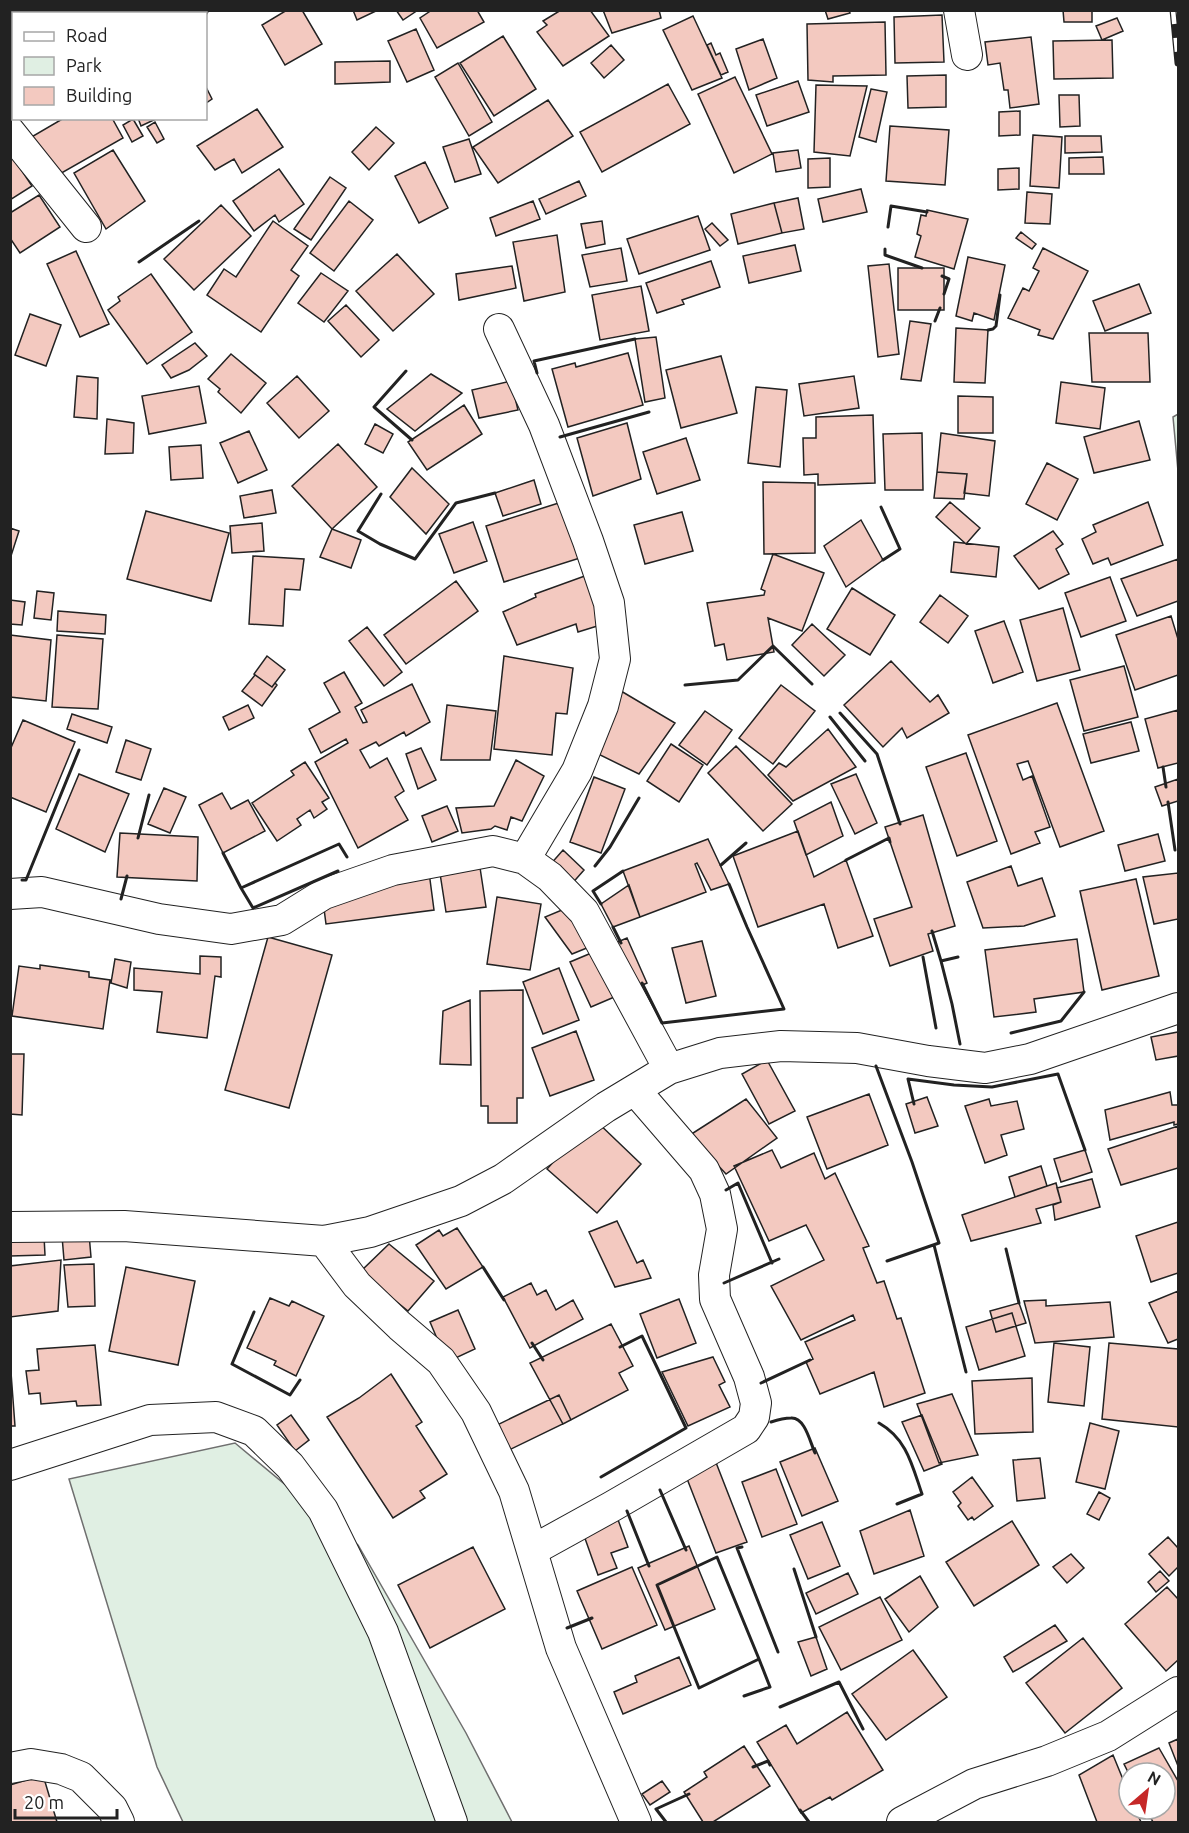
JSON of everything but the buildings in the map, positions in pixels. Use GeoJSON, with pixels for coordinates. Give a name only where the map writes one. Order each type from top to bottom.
{"type":"FeatureCollection","features":[{"type":"Feature","properties":{"kind":"street"},"geometry":{"type":"LineString","coordinates":[[959,10],[967,55]]}},
{"type":"Feature","properties":{"kind":"street"},"geometry":{"type":"LineString","coordinates":[[10,132],[86,227]]}},
{"type":"Feature","properties":{"kind":"street"},"geometry":{"type":"LineString","coordinates":[[499,329],[544,425],[588,541],[609,603],[615,659],[603,706],[577,771],[525,859]]}},
{"type":"Feature","properties":{"kind":"street"},"geometry":{"type":"LineString","coordinates":[[10,894],[42,892],[159,919],[231,929],[282,920],[324,894],[393,870],[493,852],[525,859],[550,877],[584,912],[669,1069]]}},
{"type":"Feature","properties":{"kind":"street"},"geometry":{"type":"LineString","coordinates":[[10,1227],[124,1226],[324,1241],[370,1232],[461,1201],[503,1179],[606,1107],[669,1069],[720,1053],[782,1046],[857,1048],[928,1061],[985,1068],[1030,1059],[1179,1008]]}},
{"type":"Feature","properties":{"kind":"street"},"geometry":{"type":"LineString","coordinates":[[533,1550],[746,1429],[754,1417],[756,1403],[749,1377],[715,1299],[714,1275],[722,1229],[715,1194],[704,1170],[635,1090]]}},
{"type":"Feature","properties":{"kind":"street"},"geometry":{"type":"LineString","coordinates":[[324,1241],[357,1285],[441,1361],[476,1412],[514,1491],[561,1648],[636,1822]]}},
{"type":"Feature","properties":{"kind":"street"},"geometry":{"type":"LineString","coordinates":[[10,1465],[150,1420],[216,1418],[254,1431],[290,1466],[322,1510],[383,1632],[452,1822]]}},
{"type":"Feature","properties":{"kind":"street"},"geometry":{"type":"LineString","coordinates":[[902,1822],[974,1784],[1047,1761],[1108,1736],[1179,1692]]}},
{"type":"Feature","properties":{"kind":"street"},"geometry":{"type":"LineString","coordinates":[[10,1768],[32,1764],[61,1769],[81,1777],[112,1808],[119,1822]]}},
{"type":"Feature","properties":{"kind":"green space"},"geometry":{"type":"Polygon","coordinates":[[[1178,414],[1178,471],[1173,417],[1178,414]]]}},
{"type":"Feature","properties":{"kind":"green space"},"geometry":{"type":"Polygon","coordinates":[[[235,1443],[358,1545],[466,1733],[512,1822],[183,1822],[157,1767],[69,1479],[235,1443]]]}},
{"type":"Feature","properties":{"kind":"railway"},"geometry":{"type":"LineString","coordinates":[[1173,10],[1178,63]]}},
{"type":"Feature","properties":{"kind":"wall"},"geometry":{"type":"LineString","coordinates":[[888,227],[891,206],[927,212]]}},
{"type":"Feature","properties":{"kind":"wall"},"geometry":{"type":"LineString","coordinates":[[139,262],[199,221]]}},
{"type":"Feature","properties":{"kind":"wall"},"geometry":{"type":"LineString","coordinates":[[885,249],[885,255],[922,268]]}},
{"type":"Feature","properties":{"kind":"wall"},"geometry":{"type":"LineString","coordinates":[[942,276],[949,279],[944,294]]}},
{"type":"Feature","properties":{"kind":"wall"},"geometry":{"type":"LineString","coordinates":[[988,330],[996,326],[1000,295]]}},
{"type":"Feature","properties":{"kind":"wall"},"geometry":{"type":"LineString","coordinates":[[935,321],[940,308]]}},
{"type":"Feature","properties":{"kind":"wall"},"geometry":{"type":"LineString","coordinates":[[537,373],[534,361],[635,339]]}},
{"type":"Feature","properties":{"kind":"wall"},"geometry":{"type":"LineString","coordinates":[[406,371],[374,407],[412,440]]}},
{"type":"Feature","properties":{"kind":"wall"},"geometry":{"type":"LineString","coordinates":[[560,437],[649,412]]}},
{"type":"Feature","properties":{"kind":"wall"},"geometry":{"type":"LineString","coordinates":[[381,494],[358,531],[380,544],[415,559],[456,503],[495,493]]}},
{"type":"Feature","properties":{"kind":"wall"},"geometry":{"type":"LineString","coordinates":[[881,507],[900,549],[883,560]]}},
{"type":"Feature","properties":{"kind":"wall"},"geometry":{"type":"LineString","coordinates":[[685,685],[738,680],[773,646],[812,684]]}},
{"type":"Feature","properties":{"kind":"wall"},"geometry":{"type":"LineString","coordinates":[[840,713],[877,754],[900,824]]}},
{"type":"Feature","properties":{"kind":"wall"},"geometry":{"type":"LineString","coordinates":[[830,717],[865,761]]}},
{"type":"Feature","properties":{"kind":"wall"},"geometry":{"type":"LineString","coordinates":[[22,880],[26,880],[79,750]]}},
{"type":"Feature","properties":{"kind":"wall"},"geometry":{"type":"LineString","coordinates":[[1163,767],[1166,787]]}},
{"type":"Feature","properties":{"kind":"wall"},"geometry":{"type":"LineString","coordinates":[[138,838],[149,795]]}},
{"type":"Feature","properties":{"kind":"wall"},"geometry":{"type":"LineString","coordinates":[[595,866],[610,847],[639,798]]}},
{"type":"Feature","properties":{"kind":"wall"},"geometry":{"type":"LineString","coordinates":[[1168,802],[1175,850]]}},
{"type":"Feature","properties":{"kind":"wall"},"geometry":{"type":"LineString","coordinates":[[846,860],[889,838],[890,842]]}},
{"type":"Feature","properties":{"kind":"wall"},"geometry":{"type":"LineString","coordinates":[[721,865],[746,843]]}},
{"type":"Feature","properties":{"kind":"wall"},"geometry":{"type":"LineString","coordinates":[[241,888],[339,844],[347,857]]}},
{"type":"Feature","properties":{"kind":"wall"},"geometry":{"type":"LineString","coordinates":[[223,853],[253,908],[338,871]]}},
{"type":"Feature","properties":{"kind":"wall"},"geometry":{"type":"LineString","coordinates":[[601,904],[593,891],[623,871]]}},
{"type":"Feature","properties":{"kind":"wall"},"geometry":{"type":"LineString","coordinates":[[121,899],[127,876]]}},
{"type":"Feature","properties":{"kind":"wall"},"geometry":{"type":"LineString","coordinates":[[642,983],[662,1023],[784,1009],[729,884]]}},
{"type":"Feature","properties":{"kind":"wall"},"geometry":{"type":"LineString","coordinates":[[613,927],[621,943]]}},
{"type":"Feature","properties":{"kind":"wall"},"geometry":{"type":"LineString","coordinates":[[932,931],[941,961]]}},
{"type":"Feature","properties":{"kind":"wall"},"geometry":{"type":"LineString","coordinates":[[923,957],[936,1028]]}},
{"type":"Feature","properties":{"kind":"wall"},"geometry":{"type":"LineString","coordinates":[[958,957],[941,961],[960,1044]]}},
{"type":"Feature","properties":{"kind":"wall"},"geometry":{"type":"LineString","coordinates":[[1011,1033],[1061,1021],[1084,992]]}},
{"type":"Feature","properties":{"kind":"wall"},"geometry":{"type":"LineString","coordinates":[[876,1066],[939,1243],[887,1261]]}},
{"type":"Feature","properties":{"kind":"wall"},"geometry":{"type":"LineString","coordinates":[[914,1104],[908,1079],[992,1087],[1058,1074],[1085,1150]]}},
{"type":"Feature","properties":{"kind":"wall"},"geometry":{"type":"LineString","coordinates":[[726,1190],[738,1183],[772,1263]]}},
{"type":"Feature","properties":{"kind":"wall"},"geometry":{"type":"LineString","coordinates":[[934,1245],[966,1372]]}},
{"type":"Feature","properties":{"kind":"wall"},"geometry":{"type":"LineString","coordinates":[[1006,1249],[1019,1303]]}},
{"type":"Feature","properties":{"kind":"wall"},"geometry":{"type":"LineString","coordinates":[[724,1283],[779,1259]]}},
{"type":"Feature","properties":{"kind":"wall"},"geometry":{"type":"LineString","coordinates":[[483,1267],[504,1300]]}},
{"type":"Feature","properties":{"kind":"wall"},"geometry":{"type":"LineString","coordinates":[[254,1312],[232,1364],[290,1395],[300,1380]]}},
{"type":"Feature","properties":{"kind":"wall"},"geometry":{"type":"LineString","coordinates":[[601,1477],[686,1428],[642,1336],[620,1347]]}},
{"type":"Feature","properties":{"kind":"wall"},"geometry":{"type":"LineString","coordinates":[[532,1343],[543,1360]]}},
{"type":"Feature","properties":{"kind":"wall"},"geometry":{"type":"LineString","coordinates":[[761,1383],[810,1360]]}},
{"type":"Feature","properties":{"kind":"wall"},"geometry":{"type":"LineString","coordinates":[[771,1422],[796,1419],[806,1431],[815,1453]]}},
{"type":"Feature","properties":{"kind":"wall"},"geometry":{"type":"LineString","coordinates":[[879,1423],[888,1429],[902,1445],[922,1494],[897,1504]]}},
{"type":"Feature","properties":{"kind":"wall"},"geometry":{"type":"LineString","coordinates":[[660,1490],[686,1550]]}},
{"type":"Feature","properties":{"kind":"wall"},"geometry":{"type":"LineString","coordinates":[[627,1511],[649,1566]]}},
{"type":"Feature","properties":{"kind":"wall"},"geometry":{"type":"LineString","coordinates":[[742,1547],[737,1548],[778,1652]]}},
{"type":"Feature","properties":{"kind":"wall"},"geometry":{"type":"LineString","coordinates":[[717,1557],[759,1659],[699,1688],[657,1585],[717,1557]]}},
{"type":"Feature","properties":{"kind":"wall"},"geometry":{"type":"LineString","coordinates":[[794,1569],[816,1637]]}},
{"type":"Feature","properties":{"kind":"wall"},"geometry":{"type":"LineString","coordinates":[[567,1628],[592,1618]]}},
{"type":"Feature","properties":{"kind":"wall"},"geometry":{"type":"LineString","coordinates":[[744,1696],[770,1687],[759,1659]]}},
{"type":"Feature","properties":{"kind":"wall"},"geometry":{"type":"LineString","coordinates":[[780,1707],[839,1682],[863,1729]]}},
{"type":"Feature","properties":{"kind":"wall"},"geometry":{"type":"LineString","coordinates":[[753,1767],[768,1761],[770,1765]]}},
{"type":"Feature","properties":{"kind":"wall"},"geometry":{"type":"LineString","coordinates":[[666,1822],[656,1809],[689,1794]]}},
{"type":"Feature","properties":{"kind":"wall"},"geometry":{"type":"LineString","coordinates":[[800,1810],[809,1822]]}}]}
